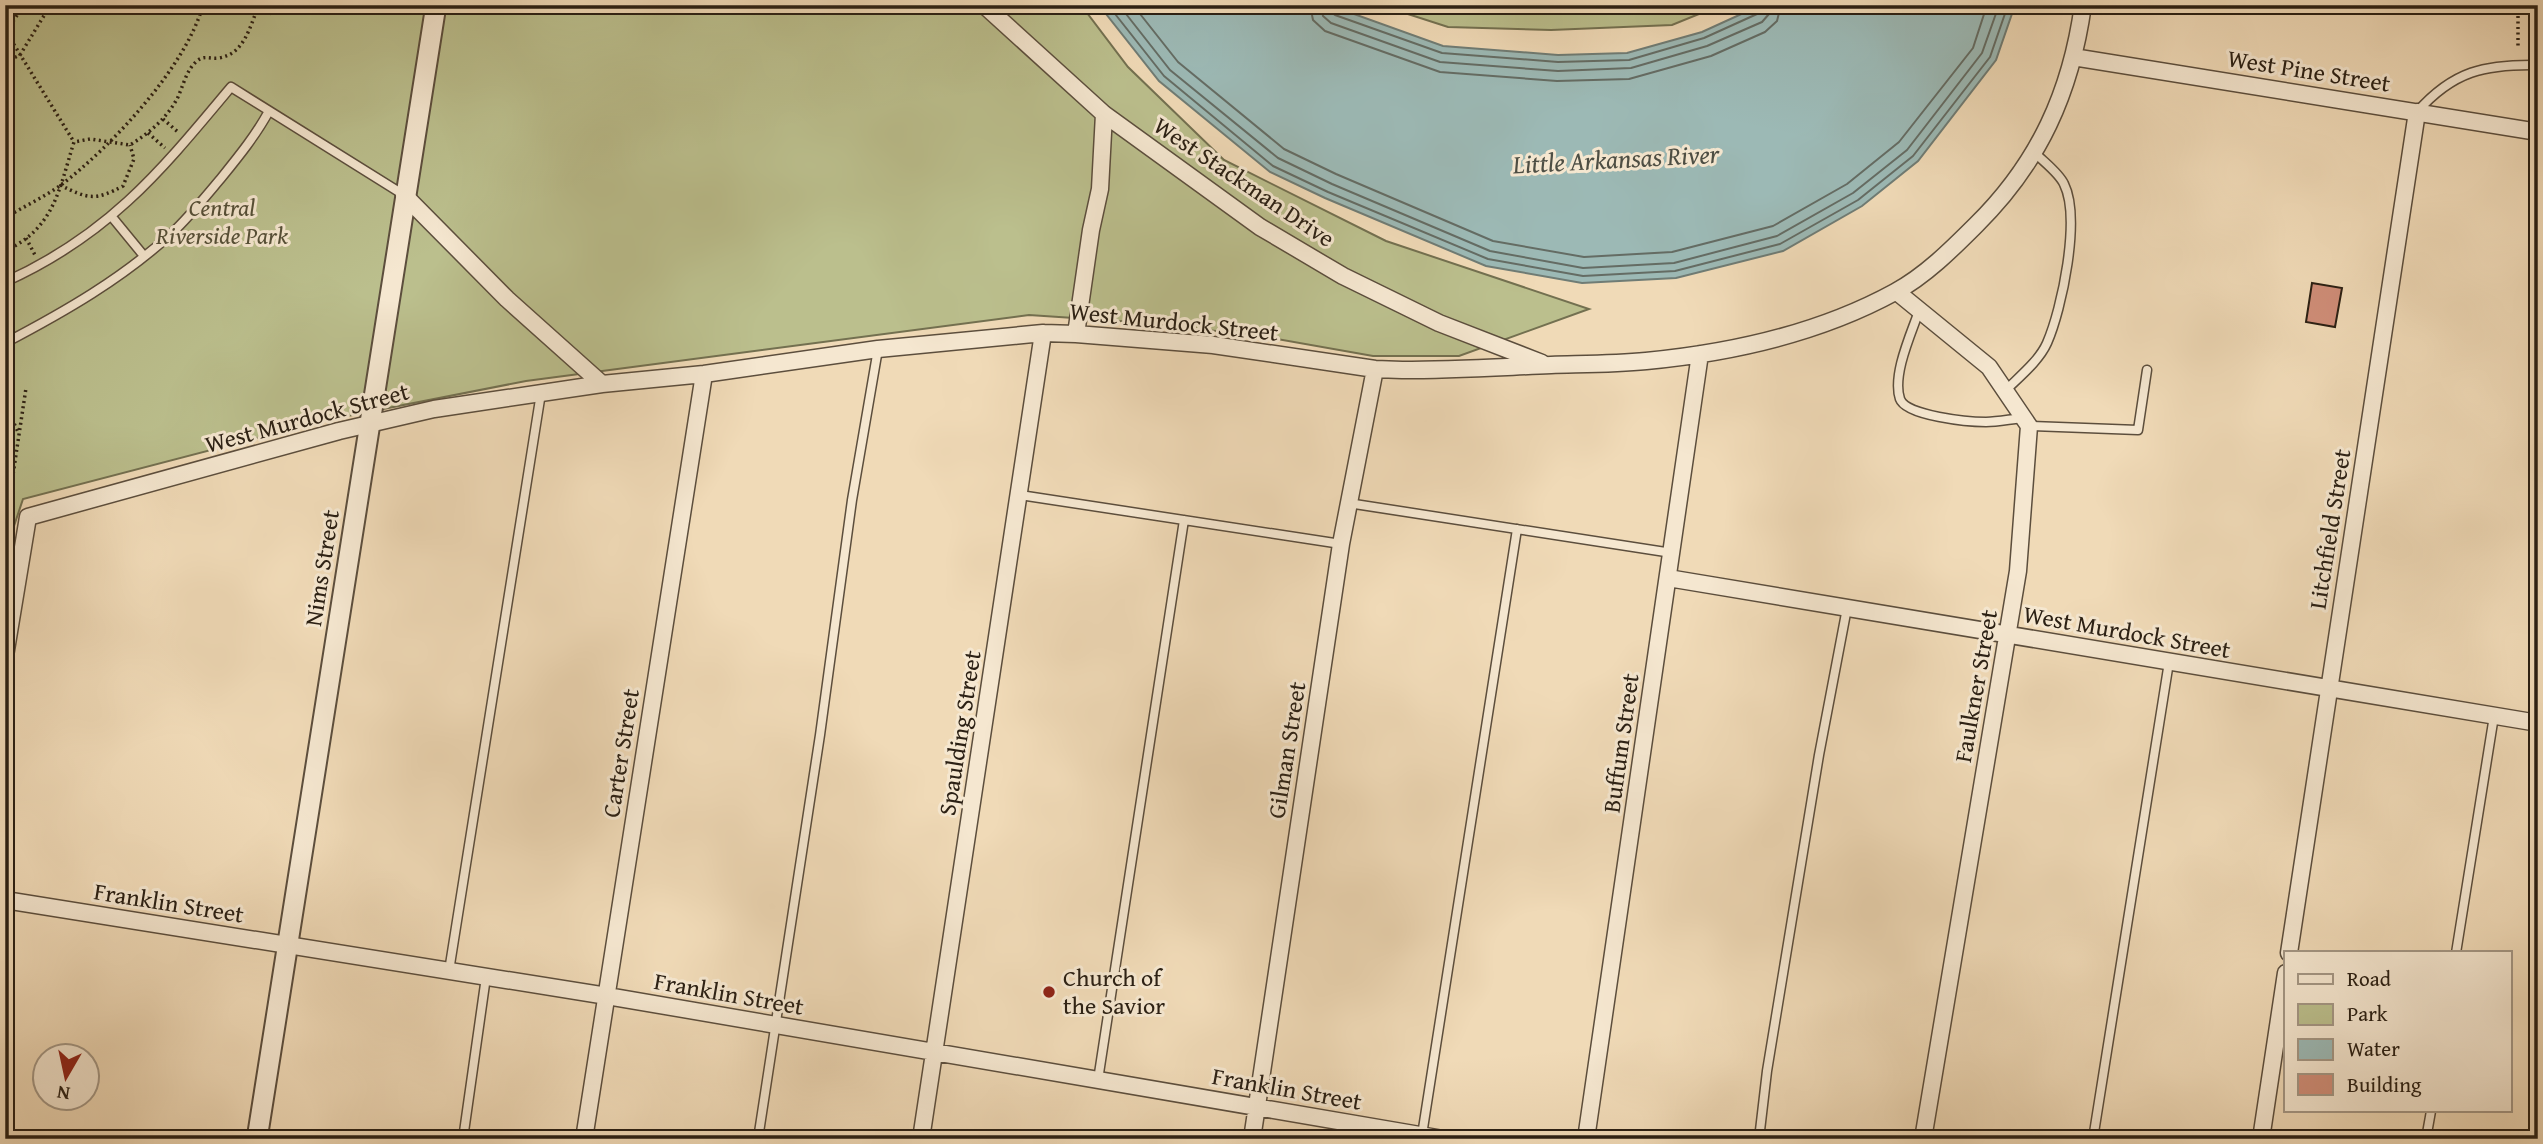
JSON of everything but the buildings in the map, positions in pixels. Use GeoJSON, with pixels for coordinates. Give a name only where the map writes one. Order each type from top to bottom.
{"type":"FeatureCollection","features":[{"type":"Feature","properties":{"kind":"street","name":"Nims Street"},"geometry":{"type":"LineString","coordinates":[[257,1139],[436,5]]}},
{"type":"Feature","properties":{"kind":"street","name":"West Stackman Drive"},"geometry":{"type":"LineString","coordinates":[[984,5],[1104,114],[1260,227],[1343,276],[1439,323],[1548,365]]}},
{"type":"Feature","properties":{"kind":"street","name":"West Murdock Street"},"geometry":{"type":"LineString","coordinates":[[5,656],[28,517],[370,423],[434,409],[602,384],[704,374],[878,349],[1043,333],[1213,345],[1375,369],[1464,369],[1644,362],[1700,354],[1774,338],[1832,321],[1897,292],[1941,258],[1992,209],[2017,180],[2035,153],[2059,102],[2073,57],[2082,5]]}},
{"type":"Feature","properties":{"kind":"street","name":"West Pine Street"},"geometry":{"type":"LineString","coordinates":[[2073,57],[2538,132]]}},
{"type":"Feature","properties":{"kind":"street","name":"Litchfield Street"},"geometry":{"type":"LineString","coordinates":[[2289,951],[2417,112]]}},
{"type":"Feature","properties":{"kind":"street"},"geometry":{"type":"LineString","coordinates":[[1076,334],[1091,230],[1101,189],[1104,114]]}},
{"type":"Feature","properties":{"kind":"street"},"geometry":{"type":"LineString","coordinates":[[404,195],[507,299],[602,384]]}},
{"type":"Feature","properties":{"kind":"street"},"geometry":{"type":"LineString","coordinates":[[1897,292],[1989,368],[2026,422]]}},
{"type":"Feature","properties":{"kind":"street","name":"Spaulding Street"},"geometry":{"type":"LineString","coordinates":[[921,1139],[1043,333]]}},
{"type":"Feature","properties":{"kind":"street","name":"Buffum Street"},"geometry":{"type":"LineString","coordinates":[[1586,1139],[1700,354]]}},
{"type":"Feature","properties":{"kind":"street","name":"Gilman Street"},"geometry":{"type":"LineString","coordinates":[[1252,1139],[1341,544],[1375,369]]}},
{"type":"Feature","properties":{"kind":"street","name":"Carter Street"},"geometry":{"type":"LineString","coordinates":[[584,1139],[704,374]]}},
{"type":"Feature","properties":{"kind":"street","name":"Faulkner Street"},"geometry":{"type":"LineString","coordinates":[[1923,1139],[2018,571],[2026,422]]}},
{"type":"Feature","properties":{"kind":"street","name":"West Murdock Street"},"geometry":{"type":"LineString","coordinates":[[1668,578],[2538,723]]}},
{"type":"Feature","properties":{"kind":"street","name":"Franklin Street"},"geometry":{"type":"LineString","coordinates":[[5,900],[607,996],[1443,1139]]}},
{"type":"Feature","properties":{"kind":"street"},"geometry":{"type":"LineString","coordinates":[[2261,1139],[2284,985]]}},
{"type":"Feature","properties":{"kind":"lane"},"geometry":{"type":"LineString","coordinates":[[2417,112],[2432,94],[2451,80],[2482,69],[2538,65]]}},
{"type":"Feature","properties":{"kind":"lane"},"geometry":{"type":"LineString","coordinates":[[5,282],[48,261],[112,217],[140,193],[231,87],[404,195]]}},
{"type":"Feature","properties":{"kind":"lane"},"geometry":{"type":"LineString","coordinates":[[5,343],[79,303],[144,256],[189,216],[256,134],[269,111]]}},
{"type":"Feature","properties":{"kind":"lane"},"geometry":{"type":"LineString","coordinates":[[2005,391],[2047,345],[2059,305],[2070,241],[2070,208],[2064,184],[2035,153]]}},
{"type":"Feature","properties":{"kind":"lane"},"geometry":{"type":"LineString","coordinates":[[112,217],[144,256]]}},
{"type":"Feature","properties":{"kind":"lane"},"geometry":{"type":"LineString","coordinates":[[1919,310],[1898,384],[1900,401],[1906,407],[1944,418],[2138,430],[2147,370]]}},
{"type":"Feature","properties":{"kind":"lane"},"geometry":{"type":"LineString","coordinates":[[758,1139],[820,735],[852,500],[878,349]]}},
{"type":"Feature","properties":{"kind":"lane"},"geometry":{"type":"LineString","coordinates":[[449,971],[541,393]]}},
{"type":"Feature","properties":{"kind":"lane"},"geometry":{"type":"LineString","coordinates":[[1020,495],[1341,544]]}},
{"type":"Feature","properties":{"kind":"lane"},"geometry":{"type":"LineString","coordinates":[[1348,503],[1671,553]]}},
{"type":"Feature","properties":{"kind":"lane"},"geometry":{"type":"LineString","coordinates":[[1098,1080],[1184,520]]}},
{"type":"Feature","properties":{"kind":"lane"},"geometry":{"type":"LineString","coordinates":[[1422,1135],[1517,530]]}},
{"type":"Feature","properties":{"kind":"lane"},"geometry":{"type":"LineString","coordinates":[[1759,1139],[1767,1070],[1819,755],[1847,608]]}},
{"type":"Feature","properties":{"kind":"lane"},"geometry":{"type":"LineString","coordinates":[[2093,1139],[2169,662]]}},
{"type":"Feature","properties":{"kind":"lane"},"geometry":{"type":"LineString","coordinates":[[2456,951],[2494,716]]}},
{"type":"Feature","properties":{"kind":"lane"},"geometry":{"type":"LineString","coordinates":[[463,1139],[486,977]]}},
{"type":"Feature","properties":{"kind":"lane"},"geometry":{"type":"LineString","coordinates":[[2426,1139],[2431,1112]]}},
{"type":"Feature","properties":{"kind":"path"},"geometry":{"type":"LineString","coordinates":[[5,251],[32,234],[52,210],[74,142],[5,29],[15,19],[22,5]]}},
{"type":"Feature","properties":{"kind":"path"},"geometry":{"type":"LineString","coordinates":[[5,62],[20,55],[45,14],[46,5]]}},
{"type":"Feature","properties":{"kind":"path"},"geometry":{"type":"LineString","coordinates":[[5,218],[60,185],[111,141],[147,100],[183,51],[202,5]]}},
{"type":"Feature","properties":{"kind":"path"},"geometry":{"type":"LineString","coordinates":[[74,142],[90,139],[130,145],[148,133],[173,106],[190,70],[198,61],[205,57],[225,56],[242,46],[261,5],[269,14],[281,5]]}},
{"type":"Feature","properties":{"kind":"path"},"geometry":{"type":"LineString","coordinates":[[619,5],[635,8]]}},
{"type":"Feature","properties":{"kind":"path"},"geometry":{"type":"LineString","coordinates":[[2518,5],[2518,46]]}},
{"type":"Feature","properties":{"kind":"path"},"geometry":{"type":"LineString","coordinates":[[148,133],[174,156]]}},
{"type":"Feature","properties":{"kind":"path"},"geometry":{"type":"LineString","coordinates":[[60,185],[85,198],[103,196],[123,186],[134,159],[130,145]]}},
{"type":"Feature","properties":{"kind":"path"},"geometry":{"type":"LineString","coordinates":[[5,528],[26,388]]}},
{"type":"Feature","properties":{"kind":"path"},"geometry":{"type":"LineString","coordinates":[[5,404],[20,436]]}},
{"type":"Feature","properties":{"kind":"green space","name":"Central Riverside Park"},"geometry":{"type":"Polygon","coordinates":[[[5,5],[1081,5],[1128,67],[1224,160],[1386,241],[1589,309],[1459,356],[1373,356],[1266,337],[1149,323],[1029,315],[526,381],[322,421],[23,499],[11,535],[5,575],[5,5]]]}},
{"type":"Feature","properties":{"kind":"green space"},"geometry":{"type":"Polygon","coordinates":[[[1380,5],[1721,5],[1672,25],[1551,30],[1448,27],[1380,5]]]}},
{"type":"Feature","properties":{"kind":"water","name":"Little Arkansas River"},"geometry":{"type":"Polygon","coordinates":[[[1099,5],[1329,5],[1443,46],[1558,55],[1627,53],[1702,32],[1761,5],[2015,5],[1996,60],[1918,161],[1862,206],[1783,251],[1676,278],[1582,283],[1486,266],[1270,172],[1159,81],[1099,5]]]}},
{"type":"Feature","properties":{"kind":"place","name":"Church of the Savior"},"geometry":{"type":"Point","coordinates":[1049,992]}}]}
